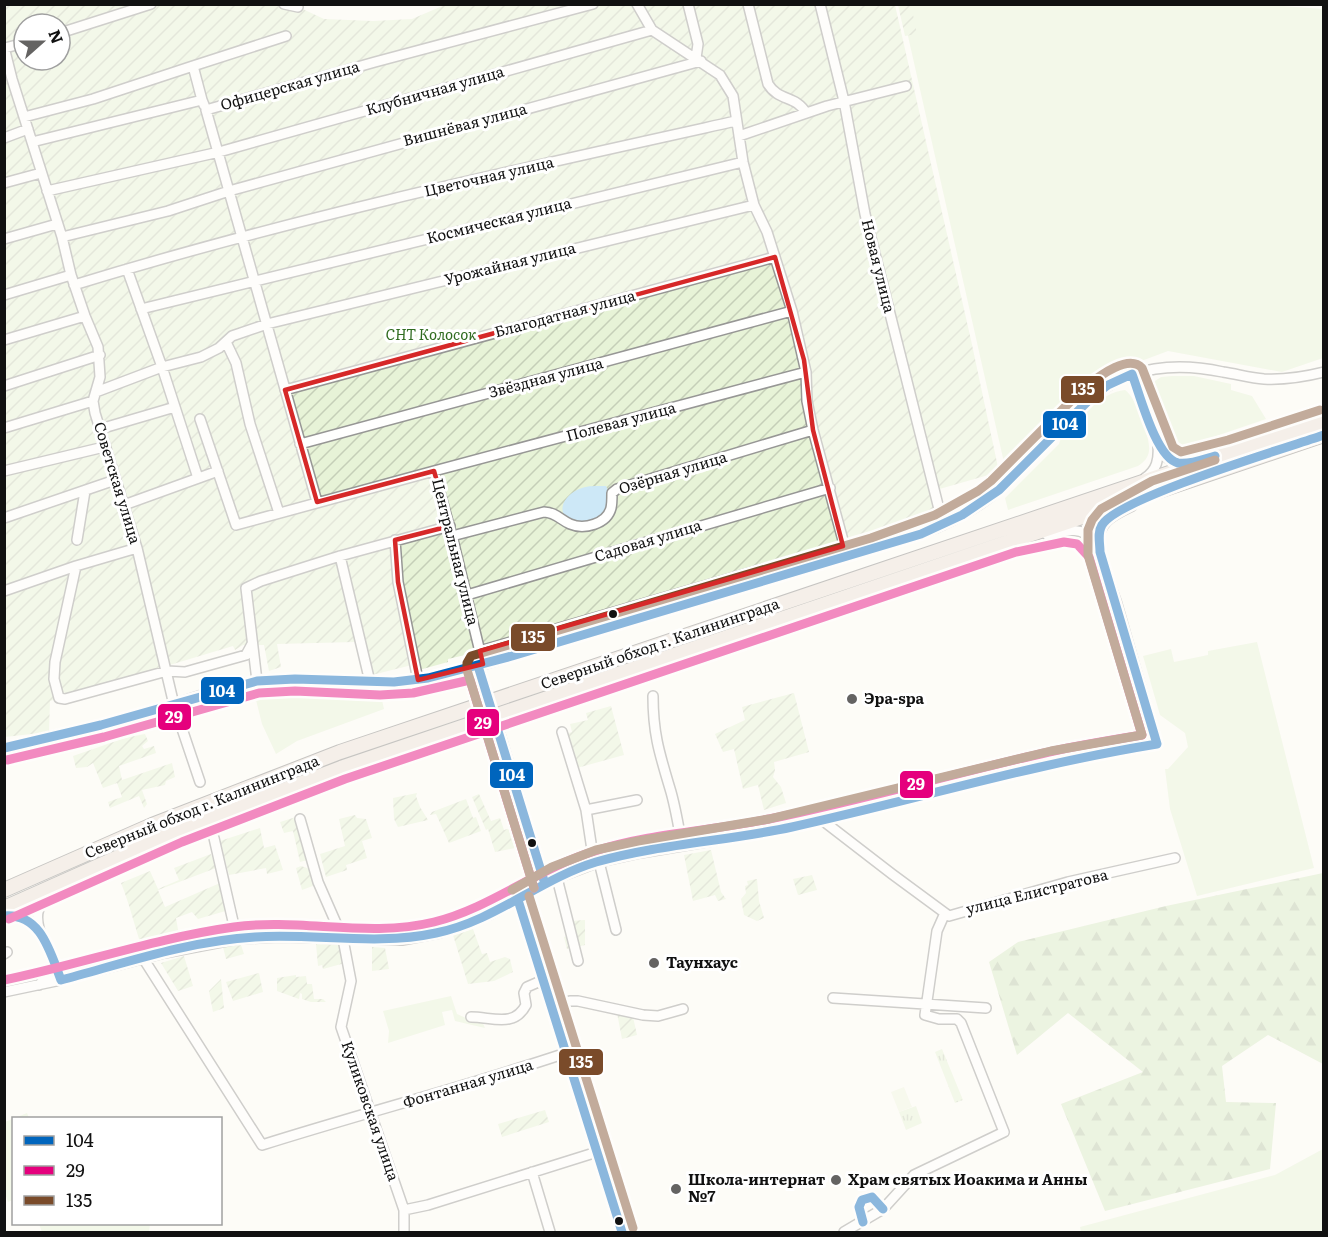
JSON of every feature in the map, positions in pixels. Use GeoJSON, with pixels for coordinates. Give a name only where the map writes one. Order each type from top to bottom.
{"type":"FeatureCollection","features":[{"type":"Feature","properties":{"kind":"highway","name":"Северный обход г. Калининграда"},"geometry":{"type":"LineString","coordinates":[[7,887],[207,802],[340,752],[1323,421]]}},
{"type":"Feature","properties":{"kind":"highway","name":"Северный обход г. Калининграда"},"geometry":{"type":"LineString","coordinates":[[4,908],[239,807],[386,752],[1323,435]]}},
{"type":"Feature","properties":{"kind":"street"},"geometry":{"type":"LineString","coordinates":[[72,29],[151,4]]}},
{"type":"Feature","properties":{"kind":"street"},"geometry":{"type":"LineString","coordinates":[[284,4],[297,7]]}},
{"type":"Feature","properties":{"kind":"street","name":"Офицерская улица"},"geometry":{"type":"LineString","coordinates":[[317,502],[206,110],[593,4]]}},
{"type":"Feature","properties":{"kind":"street"},"geometry":{"type":"LineString","coordinates":[[480,651],[843,546],[845,541],[813,430],[807,401],[806,372],[792,311],[775,257],[754,205],[743,162],[733,96],[720,75],[652,30],[637,4]]}},
{"type":"Feature","properties":{"kind":"street"},"geometry":{"type":"LineString","coordinates":[[688,4],[698,44],[698,59]]}},
{"type":"Feature","properties":{"kind":"street"},"geometry":{"type":"LineString","coordinates":[[748,4],[768,84],[773,92],[802,105],[806,113]]}},
{"type":"Feature","properties":{"kind":"street","name":"Новая улица"},"geometry":{"type":"LineString","coordinates":[[820,4],[844,101],[865,214],[943,525]]}},
{"type":"Feature","properties":{"kind":"street","name":"Клубничная улица"},"geometry":{"type":"LineString","coordinates":[[47,191],[219,152],[652,30]]}},
{"type":"Feature","properties":{"kind":"street"},"geometry":{"type":"LineString","coordinates":[[24,117],[93,99],[286,36]]}},
{"type":"Feature","properties":{"kind":"street","name":"Советская улица"},"geometry":{"type":"LineString","coordinates":[[5,47],[8,81],[24,117],[62,237],[71,274],[100,356],[100,377],[95,397],[104,447],[137,548],[174,705],[200,782]]}},
{"type":"Feature","properties":{"kind":"street","name":"Вишнёвая улица"},"geometry":{"type":"LineString","coordinates":[[62,237],[168,211],[229,191],[698,59]]}},
{"type":"Feature","properties":{"kind":"street"},"geometry":{"type":"LineString","coordinates":[[193,66],[206,110]]}},
{"type":"Feature","properties":{"kind":"street"},"geometry":{"type":"LineString","coordinates":[[739,136],[844,101],[906,86]]}},
{"type":"Feature","properties":{"kind":"street"},"geometry":{"type":"LineString","coordinates":[[32,142],[202,100]]}},
{"type":"Feature","properties":{"kind":"street","name":"Цветочная улица"},"geometry":{"type":"LineString","coordinates":[[75,285],[242,236],[492,175],[736,121]]}},
{"type":"Feature","properties":{"kind":"street"},"geometry":{"type":"LineString","coordinates":[[4,138],[28,129]]}},
{"type":"Feature","properties":{"kind":"street","name":"Космическая улица"},"geometry":{"type":"LineString","coordinates":[[141,309],[743,162]]}},
{"type":"Feature","properties":{"kind":"street"},"geometry":{"type":"LineString","coordinates":[[4,183],[41,173]]}},
{"type":"Feature","properties":{"kind":"street","name":"Урожайная улица"},"geometry":{"type":"LineString","coordinates":[[4,428],[95,397],[162,367],[201,357],[219,348],[232,336],[267,324],[754,205]]}},
{"type":"Feature","properties":{"kind":"street"},"geometry":{"type":"LineString","coordinates":[[4,240],[57,224]]}},
{"type":"Feature","properties":{"kind":"street","name":"Благодатная улица"},"geometry":{"type":"LineString","coordinates":[[285,390],[775,257]]}},
{"type":"Feature","properties":{"kind":"street"},"geometry":{"type":"LineString","coordinates":[[127,269],[198,478]]}},
{"type":"Feature","properties":{"kind":"street"},"geometry":{"type":"LineString","coordinates":[[4,295],[71,274]]}},
{"type":"Feature","properties":{"kind":"street","name":"Звёздная улица"},"geometry":{"type":"LineString","coordinates":[[300,444],[792,311]]}},
{"type":"Feature","properties":{"kind":"street"},"geometry":{"type":"LineString","coordinates":[[4,340],[85,316]]}},
{"type":"Feature","properties":{"kind":"street"},"geometry":{"type":"LineString","coordinates":[[226,342],[236,363],[250,424],[279,513]]}},
{"type":"Feature","properties":{"kind":"street"},"geometry":{"type":"LineString","coordinates":[[4,386],[100,356]]}},
{"type":"Feature","properties":{"kind":"street"},"geometry":{"type":"LineString","coordinates":[[4,748],[101,725],[257,681],[418,680],[495,661],[903,540],[943,525],[966,514],[999,490],[1092,398],[1115,382],[1132,374],[1166,366],[1185,366],[1265,379],[1302,378],[1323,372]]}},
{"type":"Feature","properties":{"kind":"street"},"geometry":{"type":"LineString","coordinates":[[1138,390],[1151,369]]}},
{"type":"Feature","properties":{"kind":"street","name":"Полевая улица"},"geometry":{"type":"LineString","coordinates":[[434,471],[806,372]]}},
{"type":"Feature","properties":{"kind":"street"},"geometry":{"type":"LineString","coordinates":[[1132,374],[1158,443],[1169,460],[1185,464],[1231,452]]}},
{"type":"Feature","properties":{"kind":"street"},"geometry":{"type":"LineString","coordinates":[[1115,382],[1127,382],[1138,390]]}},
{"type":"Feature","properties":{"kind":"street"},"geometry":{"type":"LineString","coordinates":[[100,429],[175,407]]}},
{"type":"Feature","properties":{"kind":"street"},"geometry":{"type":"LineString","coordinates":[[124,505],[218,471],[200,419]]}},
{"type":"Feature","properties":{"kind":"street","name":"Озёрная улица"},"geometry":{"type":"LineString","coordinates":[[257,681],[246,588],[261,581],[395,540],[544,512],[551,512],[571,525],[598,523],[606,518],[611,508],[612,494],[616,489],[813,430]]}},
{"type":"Feature","properties":{"kind":"street"},"geometry":{"type":"LineString","coordinates":[[1101,496],[1146,478],[1158,462],[1158,443]]}},
{"type":"Feature","properties":{"kind":"street"},"geometry":{"type":"LineString","coordinates":[[4,471],[104,447]]}},
{"type":"Feature","properties":{"kind":"street","name":"Центральная улица"},"geometry":{"type":"LineString","coordinates":[[218,471],[236,525],[434,471],[467,595],[480,651],[484,686]]}},
{"type":"Feature","properties":{"kind":"street"},"geometry":{"type":"LineString","coordinates":[[4,518],[115,480]]}},
{"type":"Feature","properties":{"kind":"street","name":"Садовая улица"},"geometry":{"type":"LineString","coordinates":[[467,595],[830,488]]}},
{"type":"Feature","properties":{"kind":"street"},"geometry":{"type":"LineString","coordinates":[[77,540],[85,491]]}},
{"type":"Feature","properties":{"kind":"street"},"geometry":{"type":"LineString","coordinates":[[4,992],[61,980],[143,958],[237,939],[280,937],[402,940],[439,933],[491,914],[562,875],[596,862],[771,831],[1054,763],[1157,744],[1100,552],[1099,533],[1103,523],[1114,514],[1157,492]]}},
{"type":"Feature","properties":{"kind":"street"},"geometry":{"type":"LineString","coordinates":[[1013,540],[1077,530],[1089,535],[1100,552]]}},
{"type":"Feature","properties":{"kind":"street"},"geometry":{"type":"LineString","coordinates":[[395,540],[398,582],[418,680]]}},
{"type":"Feature","properties":{"kind":"street"},"geometry":{"type":"LineString","coordinates":[[4,591],[137,548]]}},
{"type":"Feature","properties":{"kind":"street"},"geometry":{"type":"LineString","coordinates":[[340,556],[370,682]]}},
{"type":"Feature","properties":{"kind":"street"},"geometry":{"type":"LineString","coordinates":[[76,566],[55,662],[54,679],[59,698],[65,699],[167,671],[185,672],[246,655],[252,644]]}},
{"type":"Feature","properties":{"kind":"street"},"geometry":{"type":"LineString","coordinates":[[484,686],[486,669],[495,661]]}},
{"type":"Feature","properties":{"kind":"street"},"geometry":{"type":"LineString","coordinates":[[458,671],[474,674],[484,686]]}},
{"type":"Feature","properties":{"kind":"street"},"geometry":{"type":"LineString","coordinates":[[653,696],[656,743],[671,793],[682,846]]}},
{"type":"Feature","properties":{"kind":"street"},"geometry":{"type":"LineString","coordinates":[[498,728],[545,884]]}},
{"type":"Feature","properties":{"kind":"street"},"geometry":{"type":"LineString","coordinates":[[562,732],[586,810],[596,862],[616,930]]}},
{"type":"Feature","properties":{"kind":"street"},"geometry":{"type":"LineString","coordinates":[[586,810],[637,800]]}},
{"type":"Feature","properties":{"kind":"street","name":"Куликовская улица"},"geometry":{"type":"LineString","coordinates":[[300,819],[318,882],[343,939],[351,981],[341,1027],[404,1210],[404,1233]]}},
{"type":"Feature","properties":{"kind":"street","name":"улица Елистратова"},"geometry":{"type":"LineString","coordinates":[[822,820],[949,916],[1068,882],[1175,858]]}},
{"type":"Feature","properties":{"kind":"street"},"geometry":{"type":"LineString","coordinates":[[214,838],[237,939]]}},
{"type":"Feature","properties":{"kind":"street"},"geometry":{"type":"LineString","coordinates":[[40,933],[38,910],[42,903],[49,897],[94,875],[116,858]]}},
{"type":"Feature","properties":{"kind":"street"},"geometry":{"type":"LineString","coordinates":[[541,869],[550,874],[562,875]]}},
{"type":"Feature","properties":{"kind":"street"},"geometry":{"type":"LineString","coordinates":[[562,875],[578,961]]}},
{"type":"Feature","properties":{"kind":"street"},"geometry":{"type":"LineString","coordinates":[[518,900],[622,1233]]}},
{"type":"Feature","properties":{"kind":"street"},"geometry":{"type":"LineString","coordinates":[[844,1233],[883,1209],[914,1175],[1004,1132],[961,1023],[957,1019],[939,1019],[925,1015],[937,931],[945,912]]}},
{"type":"Feature","properties":{"kind":"street"},"geometry":{"type":"LineString","coordinates":[[4,916],[21,916],[32,922],[40,933],[61,980]]}},
{"type":"Feature","properties":{"kind":"street"},"geometry":{"type":"LineString","coordinates":[[143,958],[151,969]]}},
{"type":"Feature","properties":{"kind":"street"},"geometry":{"type":"LineString","coordinates":[[132,962],[151,969]]}},
{"type":"Feature","properties":{"kind":"street"},"geometry":{"type":"LineString","coordinates":[[54,964],[79,975]]}},
{"type":"Feature","properties":{"kind":"street"},"geometry":{"type":"LineString","coordinates":[[38,985],[50,973],[54,964]]}},
{"type":"Feature","properties":{"kind":"street","name":"Фонтанная улица"},"geometry":{"type":"LineString","coordinates":[[151,969],[262,1145],[566,1053]]}},
{"type":"Feature","properties":{"kind":"street"},"geometry":{"type":"LineString","coordinates":[[471,1017],[497,1020],[510,1019],[522,1014],[526,1005],[524,993],[527,987],[543,980]]}},
{"type":"Feature","properties":{"kind":"street"},"geometry":{"type":"LineString","coordinates":[[833,998],[986,1008]]}},
{"type":"Feature","properties":{"kind":"street"},"geometry":{"type":"LineString","coordinates":[[551,1007],[578,1001],[658,1016],[683,1009]]}},
{"type":"Feature","properties":{"kind":"street"},"geometry":{"type":"LineString","coordinates":[[404,1210],[428,1205],[597,1152]]}},
{"type":"Feature","properties":{"kind":"street"},"geometry":{"type":"LineString","coordinates":[[532,1172],[550,1233]]}},
{"type":"Feature","properties":{"kind":"highlighted area"},"geometry":{"type":"Polygon","coordinates":[[[775,257],[804,360],[813,430],[843,546],[480,651],[483,664],[418,680],[398,582],[395,540],[450,526],[434,471],[317,502],[285,390],[775,257]]]}},
{"type":"Feature","properties":{"kind":"green space","name":"СНТ Колосок"},"geometry":{"type":"Polygon","coordinates":[[[292,4],[324,19],[373,21],[412,19],[447,4],[895,5],[999,472],[936,490],[942,512],[902,522],[903,531],[851,547],[847,535],[844,535],[846,543],[448,659],[448,662],[419,670],[412,665],[364,677],[355,642],[277,644],[281,667],[269,671],[264,645],[243,645],[235,650],[233,646],[50,701],[49,732],[5,737],[5,5],[292,4]]]}},
{"type":"Feature","properties":{"kind":"green space"},"geometry":{"type":"Polygon","coordinates":[[[1255,4],[1323,9],[1323,358],[1282,372],[1168,351],[1104,375],[1005,467],[901,5],[1255,4]]]}},
{"type":"Feature","properties":{"kind":"green space"},"geometry":{"type":"Polygon","coordinates":[[[898,5],[911,5],[917,34],[905,36],[898,5]]]}},
{"type":"Feature","properties":{"kind":"green space"},"geometry":{"type":"Polygon","coordinates":[[[1194,376],[1231,384],[1231,390],[1252,396],[1266,419],[1181,448],[1168,441],[1152,394],[1152,383],[1161,377],[1194,376]]]}},
{"type":"Feature","properties":{"kind":"green space"},"geometry":{"type":"Polygon","coordinates":[[[1125,390],[1138,409],[1148,437],[1149,451],[1144,461],[1138,466],[1008,510],[1005,498],[1059,444],[1061,438],[1082,416],[1107,396],[1125,390]]]}},
{"type":"Feature","properties":{"kind":"green space"},"geometry":{"type":"Polygon","coordinates":[[[1257,642],[1314,868],[1197,896],[1170,809],[1165,769],[1168,769],[1188,747],[1185,733],[1160,715],[1143,656],[1171,649],[1174,662],[1208,655],[1208,651],[1257,642]]]}},
{"type":"Feature","properties":{"kind":"green space"},"geometry":{"type":"Polygon","coordinates":[[[253,688],[268,692],[293,690],[381,696],[384,709],[297,741],[276,754],[262,724],[253,688]]]}},
{"type":"Feature","properties":{"kind":"green space"},"geometry":{"type":"Polygon","coordinates":[[[794,693],[809,752],[774,762],[773,777],[781,787],[786,803],[764,810],[758,785],[743,789],[734,749],[723,752],[715,734],[745,720],[742,707],[794,693]]]}},
{"type":"Feature","properties":{"kind":"green space"},"geometry":{"type":"Polygon","coordinates":[[[611,706],[624,755],[577,768],[566,734],[572,732],[570,724],[588,720],[586,713],[611,706]]]}},
{"type":"Feature","properties":{"kind":"green space"},"geometry":{"type":"Polygon","coordinates":[[[145,734],[148,741],[142,746],[144,749],[154,746],[156,753],[119,766],[122,780],[172,763],[175,777],[166,781],[165,785],[142,790],[147,804],[144,808],[139,796],[110,808],[108,802],[122,797],[117,783],[103,788],[93,763],[87,767],[76,768],[73,756],[125,738],[145,734]]]}},
{"type":"Feature","properties":{"kind":"green space"},"geometry":{"type":"Polygon","coordinates":[[[417,793],[420,807],[428,820],[398,827],[394,819],[393,798],[417,793]]]}},
{"type":"Feature","properties":{"kind":"green space"},"geometry":{"type":"Polygon","coordinates":[[[479,794],[491,821],[500,818],[504,830],[515,827],[517,838],[513,839],[515,848],[495,852],[488,829],[486,830],[472,797],[479,794]]]}},
{"type":"Feature","properties":{"kind":"green space"},"geometry":{"type":"Polygon","coordinates":[[[466,799],[481,831],[449,843],[436,814],[430,815],[432,812],[466,799]]]}},
{"type":"Feature","properties":{"kind":"green space"},"geometry":{"type":"Polygon","coordinates":[[[355,815],[357,818],[366,819],[372,838],[362,841],[367,858],[346,865],[347,870],[326,877],[320,854],[345,846],[339,819],[355,815]]]}},
{"type":"Feature","properties":{"kind":"green space"},"geometry":{"type":"Polygon","coordinates":[[[296,817],[311,859],[300,862],[293,831],[284,833],[280,822],[296,817]]]}},
{"type":"Feature","properties":{"kind":"green space"},"geometry":{"type":"Polygon","coordinates":[[[260,828],[264,848],[275,845],[283,870],[267,874],[266,868],[229,875],[220,841],[260,828]]]}},
{"type":"Feature","properties":{"kind":"green space"},"geometry":{"type":"Polygon","coordinates":[[[711,850],[721,892],[726,899],[718,901],[715,895],[693,901],[684,855],[711,850]]]}},
{"type":"Feature","properties":{"kind":"green space"},"geometry":{"type":"Polygon","coordinates":[[[211,854],[216,868],[158,890],[165,907],[220,883],[229,910],[198,919],[192,912],[176,918],[180,941],[163,943],[143,951],[121,883],[150,871],[158,889],[179,880],[174,868],[211,854]]]}},
{"type":"Feature","properties":{"kind":"green space"},"geometry":{"type":"Polygon","coordinates":[[[301,866],[313,870],[318,884],[302,890],[296,868],[301,866]]]}},
{"type":"Feature","properties":{"kind":"green space"},"geometry":{"type":"Polygon","coordinates":[[[1323,873],[1323,1064],[1268,1035],[1222,1066],[1226,1102],[1276,1103],[1270,1169],[1105,1211],[1061,1104],[1143,1072],[1068,1013],[1017,1055],[989,962],[1018,942],[1166,906],[1323,873]]]}},
{"type":"Feature","properties":{"kind":"green space"},"geometry":{"type":"Polygon","coordinates":[[[812,875],[817,890],[798,895],[793,879],[812,875]]]}},
{"type":"Feature","properties":{"kind":"green space"},"geometry":{"type":"Polygon","coordinates":[[[757,879],[759,901],[764,918],[757,921],[744,915],[741,899],[746,893],[747,881],[757,879]]]}},
{"type":"Feature","properties":{"kind":"green space"},"geometry":{"type":"Polygon","coordinates":[[[585,920],[585,945],[567,949],[564,937],[569,936],[570,921],[585,920]]]}},
{"type":"Feature","properties":{"kind":"green space"},"geometry":{"type":"Polygon","coordinates":[[[473,929],[482,954],[487,953],[490,962],[505,957],[510,959],[513,972],[494,981],[468,984],[453,935],[473,929]]]}},
{"type":"Feature","properties":{"kind":"green space"},"geometry":{"type":"Polygon","coordinates":[[[244,941],[241,945],[244,954],[226,959],[223,947],[244,941]]]}},
{"type":"Feature","properties":{"kind":"green space"},"geometry":{"type":"Polygon","coordinates":[[[316,944],[341,945],[345,963],[323,969],[322,965],[318,966],[316,944]]]}},
{"type":"Feature","properties":{"kind":"green space"},"geometry":{"type":"Polygon","coordinates":[[[372,947],[385,948],[389,969],[372,971],[372,947]]]}},
{"type":"Feature","properties":{"kind":"green space"},"geometry":{"type":"Polygon","coordinates":[[[184,956],[193,986],[178,991],[161,963],[184,956]]]}},
{"type":"Feature","properties":{"kind":"green space"},"geometry":{"type":"Polygon","coordinates":[[[259,973],[263,992],[233,1001],[226,982],[259,973]]]}},
{"type":"Feature","properties":{"kind":"green space"},"geometry":{"type":"Polygon","coordinates":[[[296,975],[296,977],[306,976],[307,984],[312,984],[314,999],[323,999],[326,1002],[311,1002],[302,999],[300,993],[299,999],[277,991],[277,978],[296,975]]]}},
{"type":"Feature","properties":{"kind":"green space"},"geometry":{"type":"Polygon","coordinates":[[[221,979],[224,1008],[213,1012],[209,991],[221,979]]]}},
{"type":"Feature","properties":{"kind":"green space"},"geometry":{"type":"Polygon","coordinates":[[[451,996],[457,1014],[482,1021],[485,1028],[455,1021],[452,1010],[442,1012],[445,1025],[388,1043],[389,1031],[383,1011],[451,996]]]}},
{"type":"Feature","properties":{"kind":"green space"},"geometry":{"type":"Polygon","coordinates":[[[617,1013],[633,1017],[637,1035],[622,1039],[617,1013]]]}},
{"type":"Feature","properties":{"kind":"green space"},"geometry":{"type":"Polygon","coordinates":[[[942,1049],[963,1100],[955,1103],[935,1052],[942,1049]]]}},
{"type":"Feature","properties":{"kind":"green space"},"geometry":{"type":"Polygon","coordinates":[[[904,1087],[912,1107],[899,1112],[891,1092],[904,1087]]]}},
{"type":"Feature","properties":{"kind":"green space"},"geometry":{"type":"Polygon","coordinates":[[[916,1106],[922,1123],[906,1130],[899,1112],[916,1106]]]}},
{"type":"Feature","properties":{"kind":"green space"},"geometry":{"type":"Polygon","coordinates":[[[545,1110],[549,1122],[502,1137],[498,1124],[545,1110]]]}},
{"type":"Feature","properties":{"kind":"green space"},"geometry":{"type":"Polygon","coordinates":[[[12,1119],[12,1200],[8,1202],[4,1191],[5,1122],[12,1119]]]}},
{"type":"Feature","properties":{"kind":"green space"},"geometry":{"type":"Polygon","coordinates":[[[1323,1149],[1323,1232],[1081,1232],[1080,1227],[1275,1175],[1323,1149]]]}},
{"type":"Feature","properties":{"kind":"green space"},"geometry":{"type":"Polygon","coordinates":[[[39,1225],[150,1225],[149,1232],[42,1232],[39,1225]]]}},
{"type":"Feature","properties":{"kind":"water"},"geometry":{"type":"Polygon","coordinates":[[[606,486],[609,499],[602,519],[578,521],[565,516],[562,507],[571,494],[584,487],[606,486]]]}},
{"type":"Feature","properties":{"kind":"waterway"},"geometry":{"type":"LineString","coordinates":[[257,692],[304,689],[382,690],[416,686],[450,678]]}},
{"type":"Feature","properties":{"kind":"transit line","name":"135"},"geometry":{"type":"LineString","coordinates":[[534,888],[467,670],[467,663],[471,656],[871,538],[935,515],[978,491],[991,481],[1085,387],[1121,365],[1129,363],[1142,368],[1173,447],[1181,452],[1228,440],[1320,410]]}},
{"type":"Feature","properties":{"kind":"transit line","name":"104"},"geometry":{"type":"LineString","coordinates":[[4,748],[101,725],[257,681],[295,679],[394,682],[428,678],[512,656],[921,534],[962,515],[999,490],[1092,397],[1108,385],[1132,374],[1156,438],[1170,459],[1178,463],[1187,463],[1215,456]]}},
{"type":"Feature","properties":{"kind":"transit line","name":"104"},"geometry":{"type":"LineString","coordinates":[[4,916],[17,917],[27,921],[35,928],[48,947],[61,980],[181,948],[230,939],[278,936],[368,939],[413,937],[458,927],[478,919],[575,869],[596,862],[644,851],[792,827],[1019,772],[1157,744],[1100,552],[1100,528],[1115,514],[1169,488],[1324,435]]}},
{"type":"Feature","properties":{"kind":"transit line","name":"135"},"geometry":{"type":"LineString","coordinates":[[512,890],[552,867],[596,850],[769,819],[1051,751],[1142,735],[1088,555],[1088,530],[1092,520],[1101,509],[1152,481],[1215,460]]}},
{"type":"Feature","properties":{"kind":"transit line","name":"29"},"geometry":{"type":"LineString","coordinates":[[4,980],[147,944],[234,927],[284,925],[385,928],[434,922],[455,916],[495,898],[574,858],[616,845],[769,819],[1049,752],[1142,735],[1089,557],[1077,544],[1064,542],[1016,552],[345,779],[182,842],[9,919]]}},
{"type":"Feature","properties":{"kind":"transit line","name":"104"},"geometry":{"type":"LineString","coordinates":[[478,666],[545,884]]}},
{"type":"Feature","properties":{"kind":"transit line","name":"29"},"geometry":{"type":"LineString","coordinates":[[7,760],[104,737],[259,693],[295,691],[380,695],[413,693],[470,680],[534,888]]}},
{"type":"Feature","properties":{"kind":"transit line","name":"135"},"geometry":{"type":"LineString","coordinates":[[529,896],[633,1228]]}},
{"type":"Feature","properties":{"kind":"transit line","name":"104"},"geometry":{"type":"LineString","coordinates":[[518,900],[622,1232]]}},
{"type":"Feature","properties":{"kind":"transit line","name":"104"},"geometry":{"type":"LineString","coordinates":[[863,1222],[859,1207],[862,1200],[872,1197],[883,1209]]}},
{"type":"Feature","properties":{"kind":"place","name":"Эра-spa"},"geometry":{"type":"Point","coordinates":[852,699]}},
{"type":"Feature","properties":{"kind":"place","name":"Таунхаус"},"geometry":{"type":"Point","coordinates":[654,963]}},
{"type":"Feature","properties":{"kind":"place","name":"Храм святых Иоакима и Анны"},"geometry":{"type":"Point","coordinates":[836,1180]}},
{"type":"Feature","properties":{"kind":"place","name":"Школа-интернат №7"},"geometry":{"type":"Point","coordinates":[676,1189]}}]}
